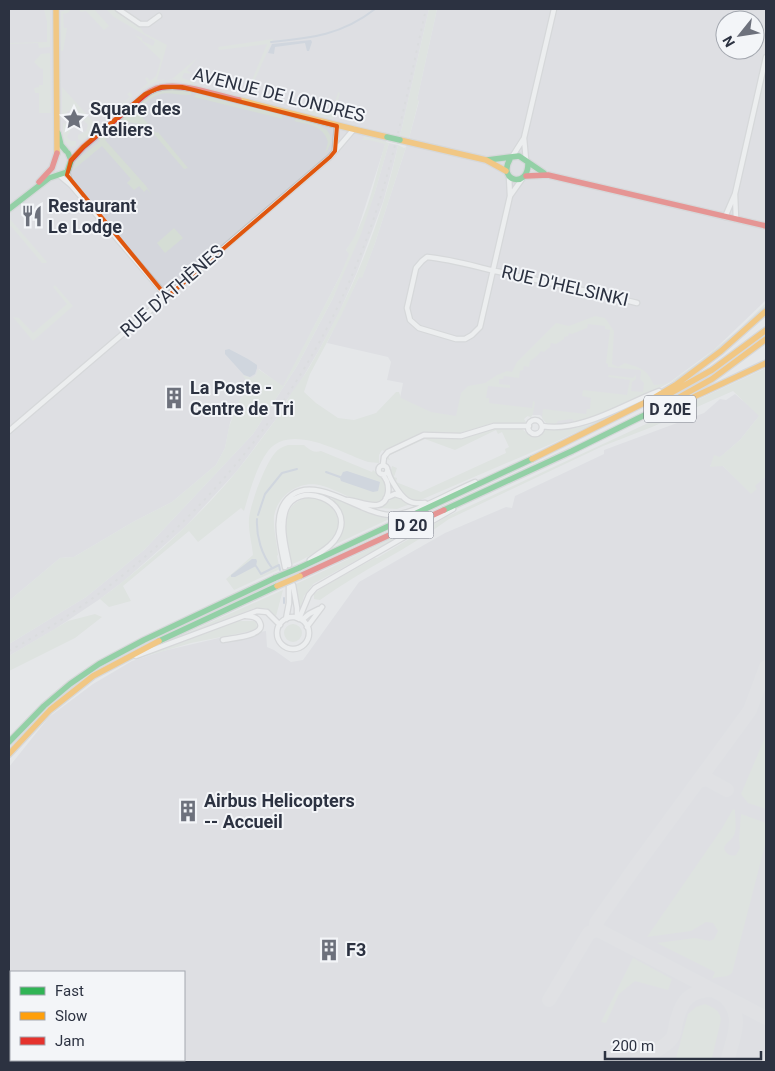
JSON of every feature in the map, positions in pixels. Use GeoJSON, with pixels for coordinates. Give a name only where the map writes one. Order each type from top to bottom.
{"type":"FeatureCollection","features":[{"type":"Feature","properties":{"kind":"main road"},"geometry":{"type":"LineString","coordinates":[[9,209],[27,194],[52,168],[57,152],[56,9]]}},
{"type":"Feature","properties":{"kind":"main road","name":"AVENUE DE LONDRES"},"geometry":{"type":"LineString","coordinates":[[71,160],[83,147],[145,94],[168,86],[182,87],[223,96],[337,126],[486,160],[511,158]]}},
{"type":"Feature","properties":{"kind":"main road"},"geometry":{"type":"LineString","coordinates":[[27,194],[57,175],[67,172],[71,160],[61,145],[57,129]]}},
{"type":"Feature","properties":{"kind":"main road","name":"AVENUE DE LONDRES"},"geometry":{"type":"LineString","coordinates":[[67,152],[83,147]]}},
{"type":"Feature","properties":{"kind":"main road"},"geometry":{"type":"LineString","coordinates":[[57,152],[67,152]]}},
{"type":"Feature","properties":{"kind":"main road"},"geometry":{"type":"LineString","coordinates":[[548,175],[519,156],[511,158],[506,164],[507,173],[514,179],[548,175],[766,226]]}},
{"type":"Feature","properties":{"kind":"main road","name":"AVENUE DE LONDRES"},"geometry":{"type":"LineString","coordinates":[[486,160],[507,173]]}},
{"type":"Feature","properties":{"kind":"main road"},"geometry":{"type":"LineString","coordinates":[[524,177],[528,172],[527,162]]}},
{"type":"Feature","properties":{"kind":"main road"},"geometry":{"type":"LineString","coordinates":[[52,168],[57,175]]}},
{"type":"Feature","properties":{"kind":"main road","name":"D 20E"},"geometry":{"type":"LineString","coordinates":[[551,450],[650,400],[677,384],[721,351],[766,311]]}},
{"type":"Feature","properties":{"kind":"main road","name":"D 20"},"geometry":{"type":"LineString","coordinates":[[9,742],[44,706],[70,684],[99,664],[144,640],[275,578],[660,400],[691,384],[728,360],[766,330]]}},
{"type":"Feature","properties":{"kind":"main road","name":"D 20"},"geometry":{"type":"LineString","coordinates":[[9,754],[50,710],[74,690],[107,667],[277,586],[572,451],[696,389],[734,364],[766,339]]}},
{"type":"Feature","properties":{"kind":"main road","name":"D 20E"},"geometry":{"type":"LineString","coordinates":[[572,451],[656,415],[766,363]]}},
{"type":"Feature","properties":{"kind":"street"},"geometry":{"type":"LineString","coordinates":[[118,9],[140,24],[148,24],[159,16]]}},
{"type":"Feature","properties":{"kind":"street"},"geometry":{"type":"LineString","coordinates":[[511,158],[524,138],[554,9]]}},
{"type":"Feature","properties":{"kind":"street"},"geometry":{"type":"LineString","coordinates":[[724,217],[734,194],[766,57]]}},
{"type":"Feature","properties":{"kind":"street"},"geometry":{"type":"LineString","coordinates":[[335,150],[337,126]]}},
{"type":"Feature","properties":{"kind":"street","name":"RUE D'ATHÈNES"},"geometry":{"type":"LineString","coordinates":[[9,431],[330,157],[354,130]]}},
{"type":"Feature","properties":{"kind":"street"},"geometry":{"type":"LineString","coordinates":[[524,138],[527,162]]}},
{"type":"Feature","properties":{"kind":"street"},"geometry":{"type":"LineString","coordinates":[[67,172],[71,185]]}},
{"type":"Feature","properties":{"kind":"street","name":"RUE D'HELSINKI"},"geometry":{"type":"LineString","coordinates":[[507,173],[510,196],[492,270],[480,327],[465,339],[456,339],[419,328],[410,320],[407,308],[416,268],[428,257],[492,270],[550,281],[638,303]]}},
{"type":"Feature","properties":{"kind":"street"},"geometry":{"type":"LineString","coordinates":[[57,175],[71,185],[167,297]]}},
{"type":"Feature","properties":{"kind":"street","name":"RUE D'HELSINKI"},"geometry":{"type":"LineString","coordinates":[[510,196],[524,177]]}},
{"type":"Feature","properties":{"kind":"street"},"geometry":{"type":"LineString","coordinates":[[734,194],[736,219]]}},
{"type":"Feature","properties":{"kind":"street"},"geometry":{"type":"LineString","coordinates":[[542,426],[541,430],[536,434],[530,432],[529,426],[535,420],[540,422],[542,426],[558,427],[582,423],[677,384]]}},
{"type":"Feature","properties":{"kind":"street"},"geometry":{"type":"LineString","coordinates":[[386,498],[388,485],[379,470],[383,466],[384,457],[388,452],[424,435],[456,437],[494,426],[529,426]]}},
{"type":"Feature","properties":{"kind":"street"},"geometry":{"type":"LineString","coordinates":[[301,567],[333,542],[341,524],[340,514],[335,506],[320,496],[312,494],[296,498],[289,503],[285,510],[283,532],[287,566],[279,534],[279,522],[281,510],[286,501],[294,494],[312,489],[374,512],[392,515],[409,511],[521,464]]}},
{"type":"Feature","properties":{"kind":"street"},"geometry":{"type":"LineString","coordinates":[[383,466],[386,467],[390,478],[401,496],[408,502],[416,504],[431,502]]}},
{"type":"Feature","properties":{"kind":"street"},"geometry":{"type":"LineString","coordinates":[[382,474],[386,474],[388,471]]}},
{"type":"Feature","properties":{"kind":"street"},"geometry":{"type":"LineString","coordinates":[[300,619],[309,595],[315,588],[454,509],[521,474]]}},
{"type":"Feature","properties":{"kind":"street"},"geometry":{"type":"LineString","coordinates":[[343,500],[354,500],[377,506],[394,494],[401,496]]}},
{"type":"Feature","properties":{"kind":"street"},"geometry":{"type":"LineString","coordinates":[[291,585],[297,608],[300,619],[307,627],[308,636],[306,643],[299,648],[291,649],[284,646],[278,634],[280,625],[286,619],[291,585]]}},
{"type":"Feature","properties":{"kind":"street"},"geometry":{"type":"LineString","coordinates":[[286,619],[300,619],[322,607],[307,627]]}},
{"type":"Feature","properties":{"kind":"street"},"geometry":{"type":"LineString","coordinates":[[107,667],[257,611],[264,611],[270,614],[280,625]]}},
{"type":"Feature","properties":{"kind":"street"},"geometry":{"type":"LineString","coordinates":[[223,640],[251,635],[260,629],[260,621],[256,618],[245,616]]}},
{"type":"Feature","properties":{"kind":"highlighted area"},"geometry":{"type":"Polygon","coordinates":[[[161,87],[182,87],[337,126],[335,151],[330,157],[167,297],[67,175],[71,160],[83,147],[145,94],[161,87]]]}},
{"type":"Feature","properties":{"kind":"shaded area"},"geometry":{"type":"Polygon","coordinates":[[[9,9],[429,9],[400,136],[389,133],[355,238],[346,250],[350,254],[283,387],[259,369],[252,378],[247,378],[243,375],[248,382],[249,388],[239,401],[230,423],[225,448],[216,465],[172,502],[133,522],[74,557],[60,558],[9,601],[9,9]]]}},
{"type":"Feature","properties":{"kind":"shaded area"},"geometry":{"type":"Polygon","coordinates":[[[44,9],[50,9],[50,47],[39,48],[38,43],[9,44],[47,42],[47,22],[44,9]]]}},
{"type":"Feature","properties":{"kind":"shaded area"},"geometry":{"type":"Polygon","coordinates":[[[64,9],[71,9],[68,13],[63,14],[64,28],[67,28],[63,51],[61,51],[61,11],[64,11],[64,9]]]}},
{"type":"Feature","properties":{"kind":"shaded area"},"geometry":{"type":"Polygon","coordinates":[[[78,9],[94,9],[109,26],[104,30],[86,11],[81,12],[78,9]]]}},
{"type":"Feature","properties":{"kind":"shaded area"},"geometry":{"type":"Polygon","coordinates":[[[106,9],[116,9],[126,19],[140,27],[144,33],[167,45],[157,80],[168,79],[147,86],[135,94],[148,83],[145,79],[147,77],[150,81],[156,76],[161,60],[135,35],[153,46],[155,41],[114,17],[106,9]]]}},
{"type":"Feature","properties":{"kind":"shaded area"},"geometry":{"type":"Polygon","coordinates":[[[429,9],[437,9],[417,100],[419,100],[409,138],[400,136],[429,9]]]}},
{"type":"Feature","properties":{"kind":"shaded area"},"geometry":{"type":"Polygon","coordinates":[[[437,9],[766,9],[766,300],[715,349],[670,382],[656,390],[575,422],[548,423],[540,415],[529,415],[522,420],[431,417],[400,398],[403,383],[387,380],[391,362],[388,357],[327,343],[359,277],[362,277],[375,243],[419,101],[417,100],[437,9]]]}},
{"type":"Feature","properties":{"kind":"shaded area"},"geometry":{"type":"Polygon","coordinates":[[[273,39],[247,97],[245,97],[267,44],[219,50],[218,47],[273,39]]]}},
{"type":"Feature","properties":{"kind":"shaded area"},"geometry":{"type":"Polygon","coordinates":[[[50,53],[51,113],[39,113],[39,93],[35,93],[34,88],[43,85],[43,69],[34,62],[41,54],[50,53]]]}},
{"type":"Feature","properties":{"kind":"shaded area"},"geometry":{"type":"Polygon","coordinates":[[[197,58],[187,70],[192,74],[184,73],[182,78],[194,82],[194,85],[171,79],[197,58]]]}},
{"type":"Feature","properties":{"kind":"shaded area"},"geometry":{"type":"Polygon","coordinates":[[[62,87],[98,127],[82,141],[78,139],[78,135],[86,131],[88,125],[74,110],[68,111],[64,118],[62,118],[62,87]]]}},
{"type":"Feature","properties":{"kind":"shaded area"},"geometry":{"type":"Polygon","coordinates":[[[172,89],[191,92],[191,95],[161,94],[149,99],[142,105],[142,100],[149,96],[172,89]]]}},
{"type":"Feature","properties":{"kind":"shaded area"},"geometry":{"type":"Polygon","coordinates":[[[130,92],[133,96],[115,110],[130,97],[127,94],[130,92]]]}},
{"type":"Feature","properties":{"kind":"shaded area"},"geometry":{"type":"Polygon","coordinates":[[[338,92],[340,93],[333,119],[303,112],[304,106],[332,113],[338,92]]]}},
{"type":"Feature","properties":{"kind":"shaded area"},"geometry":{"type":"Polygon","coordinates":[[[196,94],[281,114],[283,119],[194,97],[196,94]]]}},
{"type":"Feature","properties":{"kind":"shaded area"},"geometry":{"type":"Polygon","coordinates":[[[131,109],[136,110],[156,133],[158,132],[188,168],[184,169],[153,133],[147,130],[146,125],[128,122],[127,126],[123,123],[122,118],[131,109]]]}},
{"type":"Feature","properties":{"kind":"shaded area"},"geometry":{"type":"Polygon","coordinates":[[[298,118],[317,123],[317,125],[329,133],[330,145],[325,153],[328,142],[323,132],[310,125],[294,121],[298,118]]]}},
{"type":"Feature","properties":{"kind":"shaded area"},"geometry":{"type":"Polygon","coordinates":[[[63,123],[70,125],[71,129],[67,137],[71,141],[76,141],[76,146],[71,147],[66,142],[63,123]]]}},
{"type":"Feature","properties":{"kind":"shaded area"},"geometry":{"type":"Polygon","coordinates":[[[110,128],[115,128],[123,134],[113,133],[105,140],[146,186],[152,195],[147,189],[144,192],[139,186],[134,190],[127,183],[131,179],[102,146],[73,170],[76,161],[100,141],[98,138],[110,128]]]}},
{"type":"Feature","properties":{"kind":"shaded area"},"geometry":{"type":"Polygon","coordinates":[[[365,135],[389,143],[361,234],[333,298],[297,366],[253,434],[144,550],[86,597],[9,644],[9,601],[60,558],[74,557],[133,522],[172,502],[216,465],[225,448],[229,427],[239,401],[249,388],[246,384],[248,382],[242,375],[252,378],[256,375],[258,369],[283,386],[340,276],[349,254],[346,250],[360,226],[370,199],[385,144],[362,140],[365,135]]]}},
{"type":"Feature","properties":{"kind":"shaded area"},"geometry":{"type":"Polygon","coordinates":[[[389,143],[398,145],[394,162],[383,202],[357,272],[339,313],[296,389],[286,401],[285,407],[237,471],[185,527],[125,580],[100,599],[55,629],[9,656],[9,644],[86,597],[144,550],[253,434],[297,366],[333,298],[375,192],[389,143]]]}},
{"type":"Feature","properties":{"kind":"shaded area"},"geometry":{"type":"Polygon","coordinates":[[[398,145],[406,147],[362,278],[359,277],[341,316],[310,374],[304,392],[338,418],[354,420],[376,413],[396,392],[399,392],[401,398],[431,412],[456,416],[461,393],[468,386],[485,383],[507,371],[512,372],[517,362],[556,323],[569,326],[595,316],[605,318],[614,331],[612,364],[618,367],[625,363],[635,366],[646,372],[654,385],[664,384],[672,381],[700,361],[736,332],[766,303],[766,307],[733,339],[680,378],[588,419],[575,422],[572,419],[558,421],[556,424],[546,423],[542,418],[543,409],[586,414],[587,409],[590,409],[591,398],[582,396],[583,390],[627,395],[630,380],[608,377],[609,375],[633,378],[636,375],[636,379],[632,382],[631,391],[643,392],[644,383],[640,379],[640,370],[608,367],[606,363],[610,330],[605,329],[605,326],[588,324],[587,328],[572,334],[569,333],[568,336],[556,344],[551,343],[550,347],[544,352],[541,351],[530,361],[529,367],[524,366],[523,370],[520,371],[519,378],[504,376],[503,379],[499,379],[499,384],[510,385],[510,388],[488,386],[486,398],[489,398],[489,403],[532,408],[533,401],[535,402],[533,414],[531,417],[527,416],[524,419],[526,422],[524,423],[493,423],[460,433],[423,432],[384,451],[382,450],[379,455],[379,463],[368,462],[331,447],[302,439],[289,439],[278,443],[268,451],[260,464],[244,511],[241,508],[198,542],[189,531],[123,586],[131,601],[109,607],[100,599],[155,555],[206,506],[237,471],[285,407],[291,393],[319,350],[357,273],[381,210],[398,145]]]}},
{"type":"Feature","properties":{"kind":"shaded area"},"geometry":{"type":"Polygon","coordinates":[[[9,218],[46,263],[42,263],[11,226],[9,228],[9,218]]]}},
{"type":"Feature","properties":{"kind":"shaded area"},"geometry":{"type":"Polygon","coordinates":[[[174,228],[183,238],[165,253],[157,243],[174,228]]]}},
{"type":"Feature","properties":{"kind":"shaded area"},"geometry":{"type":"Polygon","coordinates":[[[55,285],[73,306],[33,341],[13,317],[19,318],[33,333],[67,304],[53,287],[55,285]]]}},
{"type":"Feature","properties":{"kind":"shaded area"},"geometry":{"type":"Polygon","coordinates":[[[766,368],[766,476],[755,486],[757,489],[751,494],[723,466],[710,467],[714,455],[720,457],[740,440],[759,416],[733,391],[652,427],[603,446],[449,519],[320,600],[314,599],[314,594],[323,587],[377,558],[446,517],[766,368]]]}},
{"type":"Feature","properties":{"kind":"shaded area"},"geometry":{"type":"Polygon","coordinates":[[[735,394],[760,415],[740,440],[710,466],[723,466],[751,493],[754,486],[766,476],[766,1062],[9,1062],[9,767],[49,717],[93,684],[132,661],[163,651],[223,637],[266,631],[267,647],[291,662],[303,660],[359,582],[445,533],[506,507],[512,508],[515,496],[604,454],[604,450],[704,413],[720,399],[726,400],[735,394]]]}},
{"type":"Feature","properties":{"kind":"shaded area"},"geometry":{"type":"Polygon","coordinates":[[[634,403],[634,405],[551,444],[416,502],[397,488],[392,478],[392,466],[397,468],[394,477],[397,478],[396,482],[421,492],[506,453],[505,449],[509,447],[502,432],[498,434],[496,430],[455,450],[425,439],[388,456],[389,453],[425,437],[460,438],[493,427],[522,429],[535,437],[541,435],[544,429],[571,429],[589,425],[634,403]]]}},
{"type":"Feature","properties":{"kind":"shaded area"},"geometry":{"type":"Polygon","coordinates":[[[288,445],[304,445],[312,451],[321,451],[372,472],[373,470],[383,479],[387,489],[386,493],[379,502],[370,503],[315,484],[292,490],[280,501],[274,516],[277,556],[280,569],[234,590],[226,579],[253,555],[249,519],[259,485],[271,458],[280,448],[288,445]]]}},
{"type":"Feature","properties":{"kind":"shaded area"},"geometry":{"type":"Polygon","coordinates":[[[395,496],[410,504],[397,509],[378,508],[385,505],[395,496]]]}},
{"type":"Feature","properties":{"kind":"shaded area"},"geometry":{"type":"Polygon","coordinates":[[[315,497],[327,503],[336,514],[338,524],[336,532],[332,540],[325,546],[291,565],[286,532],[289,512],[302,499],[315,497]]]}},
{"type":"Feature","properties":{"kind":"shaded area"},"geometry":{"type":"Polygon","coordinates":[[[333,498],[389,519],[336,544],[342,532],[343,520],[339,509],[331,499],[333,498]]]}},
{"type":"Feature","properties":{"kind":"shaded area"},"geometry":{"type":"Polygon","coordinates":[[[399,535],[399,537],[313,584],[304,596],[301,606],[298,605],[294,585],[399,535]]]}},
{"type":"Feature","properties":{"kind":"shaded area"},"geometry":{"type":"Polygon","coordinates":[[[283,590],[276,616],[266,608],[255,608],[173,639],[283,590]]]}},
{"type":"Feature","properties":{"kind":"shaded area"},"geometry":{"type":"Polygon","coordinates":[[[95,614],[102,617],[75,638],[9,671],[9,656],[68,621],[95,614]]]}},
{"type":"Feature","properties":{"kind":"shaded area"},"geometry":{"type":"Polygon","coordinates":[[[238,621],[254,621],[257,627],[251,631],[191,643],[136,659],[238,621]]]}},
{"type":"Feature","properties":{"kind":"shaded area"},"geometry":{"type":"Polygon","coordinates":[[[293,624],[299,627],[302,633],[299,639],[293,642],[287,639],[284,633],[287,627],[293,624]]]}},
{"type":"Feature","properties":{"kind":"shaded area"},"geometry":{"type":"Polygon","coordinates":[[[766,735],[766,809],[748,803],[741,794],[766,735]]]}},
{"type":"Feature","properties":{"kind":"shaded area"},"geometry":{"type":"Polygon","coordinates":[[[733,809],[735,810],[735,829],[733,837],[724,848],[727,853],[732,856],[736,855],[740,848],[741,814],[766,823],[766,841],[732,973],[712,979],[715,972],[657,943],[695,938],[710,941],[714,939],[718,931],[713,923],[706,922],[691,931],[647,937],[721,830],[733,809]]]}},
{"type":"Feature","properties":{"kind":"shaded area"},"geometry":{"type":"Polygon","coordinates":[[[633,958],[672,979],[668,990],[635,981],[619,994],[606,1023],[601,1022],[633,958]]]}},
{"type":"Feature","properties":{"kind":"shaded area"},"geometry":{"type":"Polygon","coordinates":[[[705,1004],[718,1012],[721,1020],[711,1062],[675,1062],[688,1014],[696,1007],[705,1004]]]}},
{"type":"Feature","properties":{"kind":"water"},"geometry":{"type":"Polygon","coordinates":[[[311,40],[309,51],[307,51],[305,43],[275,47],[274,54],[268,53],[272,44],[311,40]]]}},
{"type":"Feature","properties":{"kind":"water"},"geometry":{"type":"Polygon","coordinates":[[[229,349],[257,365],[255,374],[250,377],[244,375],[225,354],[225,350],[229,349]]]}},
{"type":"Feature","properties":{"kind":"water"},"geometry":{"type":"Polygon","coordinates":[[[347,471],[380,482],[378,491],[373,492],[341,481],[340,478],[343,472],[347,471]]]}},
{"type":"Feature","properties":{"kind":"water"},"geometry":{"type":"Polygon","coordinates":[[[252,559],[256,559],[256,566],[235,577],[231,577],[231,575],[252,559]]]}},
{"type":"Feature","properties":{"kind":"waterway"},"geometry":{"type":"LineString","coordinates":[[271,42],[326,34],[350,25],[375,9]]}},
{"type":"Feature","properties":{"kind":"waterway"},"geometry":{"type":"LineString","coordinates":[[258,515],[265,494],[282,473],[297,469]]}},
{"type":"Feature","properties":{"kind":"waterway"},"geometry":{"type":"LineString","coordinates":[[326,472],[340,477]]}},
{"type":"Feature","properties":{"kind":"waterway"},"geometry":{"type":"LineString","coordinates":[[257,519],[260,545],[272,568]]}},
{"type":"Feature","properties":{"kind":"waterway"},"geometry":{"type":"LineString","coordinates":[[256,566],[261,574],[279,565],[280,570]]}},
{"type":"Feature","properties":{"kind":"waterway"},"geometry":{"type":"LineString","coordinates":[[284,598],[284,603]]}},
{"type":"Feature","properties":{"kind":"taxiway"},"geometry":{"type":"LineString","coordinates":[[549,1000],[589,933],[596,930],[600,931],[596,927],[596,923],[750,710],[766,667]]}},
{"type":"Feature","properties":{"kind":"taxiway"},"geometry":{"type":"LineString","coordinates":[[698,781],[707,779],[727,790]]}},
{"type":"Feature","properties":{"kind":"taxiway"},"geometry":{"type":"LineString","coordinates":[[600,931],[766,1018]]}},
{"type":"Feature","properties":{"kind":"taxiway"},"geometry":{"type":"LineString","coordinates":[[635,1062],[669,1042],[674,1033],[681,1008],[687,998],[698,992],[713,990]]}},
{"type":"Feature","properties":{"kind":"taxiway"},"geometry":{"type":"LineString","coordinates":[[726,998],[732,1005],[736,1021],[736,1029],[727,1062]]}},
{"type":"Feature","properties":{"kind":"railway"},"geometry":{"type":"LineString","coordinates":[[9,651],[67,616],[121,576],[172,532],[219,484],[262,432],[300,376],[332,317],[360,256],[371,226],[398,134],[426,9]]}},
{"type":"Feature","properties":{"kind":"traffic: fast"},"geometry":{"type":"LineString","coordinates":[[58,133],[61,145],[66,151]]}},
{"type":"Feature","properties":{"kind":"traffic: fast"},"geometry":{"type":"LineString","coordinates":[[387,137],[400,140]]}},
{"type":"Feature","properties":{"kind":"traffic: fast"},"geometry":{"type":"LineString","coordinates":[[9,209],[49,178],[67,172],[71,160],[68,153]]}},
{"type":"Feature","properties":{"kind":"traffic: fast"},"geometry":{"type":"LineString","coordinates":[[487,160],[519,156],[544,173]]}},
{"type":"Feature","properties":{"kind":"traffic: fast"},"geometry":{"type":"LineString","coordinates":[[510,159],[507,173],[514,179],[523,177],[527,172],[528,164]]}},
{"type":"Feature","properties":{"kind":"traffic: fast"},"geometry":{"type":"LineString","coordinates":[[444,510],[572,451],[669,403]]}},
{"type":"Feature","properties":{"kind":"traffic: fast"},"geometry":{"type":"LineString","coordinates":[[299,568],[532,459]]}},
{"type":"Feature","properties":{"kind":"traffic: fast"},"geometry":{"type":"LineString","coordinates":[[275,578],[299,568]]}},
{"type":"Feature","properties":{"kind":"traffic: fast"},"geometry":{"type":"LineString","coordinates":[[9,742],[44,706],[70,684],[99,664],[144,640],[275,578]]}},
{"type":"Feature","properties":{"kind":"traffic: fast"},"geometry":{"type":"LineString","coordinates":[[159,641],[277,586]]}},
{"type":"Feature","properties":{"kind":"traffic: slow"},"geometry":{"type":"LineString","coordinates":[[56,9],[57,153]]}},
{"type":"Feature","properties":{"kind":"traffic: slow"},"geometry":{"type":"LineString","coordinates":[[239,100],[387,137]]}},
{"type":"Feature","properties":{"kind":"traffic: slow"},"geometry":{"type":"LineString","coordinates":[[400,140],[486,160],[506,171]]}},
{"type":"Feature","properties":{"kind":"traffic: slow"},"geometry":{"type":"LineString","coordinates":[[677,384],[721,351],[766,311]]}},
{"type":"Feature","properties":{"kind":"traffic: slow"},"geometry":{"type":"LineString","coordinates":[[653,403],[712,370],[766,330]]}},
{"type":"Feature","properties":{"kind":"traffic: slow"},"geometry":{"type":"LineString","coordinates":[[669,403],[712,379],[766,339]]}},
{"type":"Feature","properties":{"kind":"traffic: slow"},"geometry":{"type":"LineString","coordinates":[[668,409],[766,363]]}},
{"type":"Feature","properties":{"kind":"traffic: slow"},"geometry":{"type":"LineString","coordinates":[[532,459],[650,400],[677,384]]}},
{"type":"Feature","properties":{"kind":"traffic: slow"},"geometry":{"type":"LineString","coordinates":[[277,586],[300,576]]}},
{"type":"Feature","properties":{"kind":"traffic: slow"},"geometry":{"type":"LineString","coordinates":[[9,754],[50,710],[93,676],[159,641]]}},
{"type":"Feature","properties":{"kind":"traffic: jam"},"geometry":{"type":"LineString","coordinates":[[71,160],[83,147],[141,98],[156,88],[181,87],[239,100]]}},
{"type":"Feature","properties":{"kind":"traffic: jam"},"geometry":{"type":"LineString","coordinates":[[39,182],[52,168],[57,153]]}},
{"type":"Feature","properties":{"kind":"traffic: jam"},"geometry":{"type":"LineString","coordinates":[[526,176],[548,175],[766,226]]}},
{"type":"Feature","properties":{"kind":"traffic: jam"},"geometry":{"type":"LineString","coordinates":[[300,576],[444,510]]}},
{"type":"Feature","properties":{"kind":"place","name":"Square des Ateliers"},"geometry":{"type":"Point","coordinates":[74,119]}},
{"type":"Feature","properties":{"kind":"place","name":"Restaurant Le Lodge"},"geometry":{"type":"Point","coordinates":[32,216]}},
{"type":"Feature","properties":{"kind":"place","name":"La Poste - Centre de Tri"},"geometry":{"type":"Point","coordinates":[174,398]}},
{"type":"Feature","properties":{"kind":"place","name":"Airbus Helicopters -- Accueil"},"geometry":{"type":"Point","coordinates":[188,811]}},
{"type":"Feature","properties":{"kind":"place","name":"F3"},"geometry":{"type":"Point","coordinates":[329,950]}}]}
